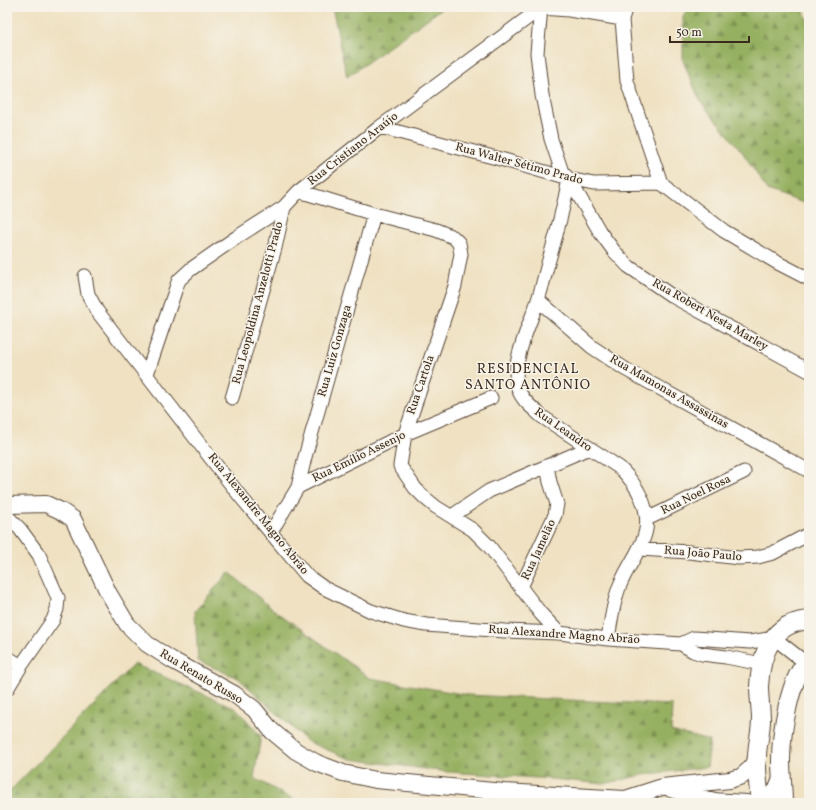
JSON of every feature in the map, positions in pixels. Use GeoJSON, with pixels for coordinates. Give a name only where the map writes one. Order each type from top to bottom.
{"type":"FeatureCollection","features":[{"type":"Feature","properties":{"kind":"main road"},"geometry":{"type":"LineString","coordinates":[[782,766],[772,778],[768,777],[766,774],[763,761],[759,686],[762,664],[766,651],[781,629],[809,620]]}},
{"type":"Feature","properties":{"kind":"main road"},"geometry":{"type":"LineString","coordinates":[[783,803],[782,766],[784,728],[791,691],[796,679],[807,662]]}},
{"type":"Feature","properties":{"kind":"main road"},"geometry":{"type":"LineString","coordinates":[[761,721],[757,757],[761,803]]}},
{"type":"Feature","properties":{"kind":"street"},"geometry":{"type":"LineString","coordinates":[[541,7],[624,13],[627,81],[661,183],[724,230],[776,262],[809,279]]}},
{"type":"Feature","properties":{"kind":"street","name":"Rua Cristiano Araújo"},"geometry":{"type":"LineString","coordinates":[[147,374],[170,302],[179,280],[197,264],[284,207],[299,191],[380,127],[541,7]]}},
{"type":"Feature","properties":{"kind":"street","name":"Rua Robert Nesta Marley"},"geometry":{"type":"LineString","coordinates":[[541,7],[537,54],[542,95],[551,139],[562,172],[569,179],[600,232],[614,251],[628,266],[672,296],[809,371]]}},
{"type":"Feature","properties":{"kind":"street","name":"Rua Walter Sétimo Prado"},"geometry":{"type":"LineString","coordinates":[[380,127],[569,179],[594,184],[661,183]]}},
{"type":"Feature","properties":{"kind":"street","name":"Rua Leandro"},"geometry":{"type":"LineString","coordinates":[[569,179],[559,225],[538,300],[519,354],[516,374],[517,388],[530,406],[542,416],[620,468],[630,477],[645,505],[648,519]]}},
{"type":"Feature","properties":{"kind":"street","name":"Rua Cartola"},"geometry":{"type":"LineString","coordinates":[[299,191],[374,214],[444,232],[453,237],[459,244],[461,254],[455,286],[405,434],[400,466],[415,488],[425,498],[436,507],[473,530],[489,546],[541,614],[559,633]]}},
{"type":"Feature","properties":{"kind":"street","name":"Rua Leopoldina Anzelotti Prado"},"geometry":{"type":"LineString","coordinates":[[232,398],[275,248],[284,207]]}},
{"type":"Feature","properties":{"kind":"street","name":"Rua Luiz Gonzaga"},"geometry":{"type":"LineString","coordinates":[[298,487],[305,457],[374,214]]}},
{"type":"Feature","properties":{"kind":"street","name":"Rua Alexandre Magno Abrão"},"geometry":{"type":"LineString","coordinates":[[85,276],[88,294],[97,312],[147,374],[240,496],[307,576],[324,588],[370,611],[404,621],[426,625],[505,631],[559,633],[608,639],[681,644]]}},
{"type":"Feature","properties":{"kind":"street","name":"Rua Mamonas Assassinas"},"geometry":{"type":"LineString","coordinates":[[538,300],[592,347],[625,369],[809,471]]}},
{"type":"Feature","properties":{"kind":"street","name":"Rua Emílio Assenjo"},"geometry":{"type":"LineString","coordinates":[[271,532],[298,487],[405,434],[491,398]]}},
{"type":"Feature","properties":{"kind":"street"},"geometry":{"type":"LineString","coordinates":[[452,516],[489,491],[589,448]]}},
{"type":"Feature","properties":{"kind":"street","name":"Rua Jamelão"},"geometry":{"type":"LineString","coordinates":[[521,587],[557,508],[547,466]]}},
{"type":"Feature","properties":{"kind":"street","name":"Rua Noel Rosa"},"geometry":{"type":"LineString","coordinates":[[648,519],[744,472]]}},
{"type":"Feature","properties":{"kind":"street","name":"Rua Renato Russo"},"geometry":{"type":"LineString","coordinates":[[7,505],[46,504],[73,519],[108,592],[127,624],[147,644],[172,660],[234,694],[254,709],[272,731],[296,751],[317,763],[342,773],[376,780],[504,792],[625,799],[662,787],[730,780],[742,776],[750,769],[757,757]]}},
{"type":"Feature","properties":{"kind":"street"},"geometry":{"type":"LineString","coordinates":[[7,516],[20,529],[38,555],[58,598],[57,609],[53,620],[21,666],[7,690]]}},
{"type":"Feature","properties":{"kind":"street"},"geometry":{"type":"LineString","coordinates":[[608,639],[617,594],[639,549],[647,528],[648,519]]}},
{"type":"Feature","properties":{"kind":"street","name":"Rua João Paulo"},"geometry":{"type":"LineString","coordinates":[[639,549],[689,552],[739,558],[758,558],[772,553],[809,534]]}},
{"type":"Feature","properties":{"kind":"street"},"geometry":{"type":"LineString","coordinates":[[681,644],[694,638],[750,642],[774,638],[807,662]]}},
{"type":"Feature","properties":{"kind":"street"},"geometry":{"type":"LineString","coordinates":[[726,640],[726,657]]}},
{"type":"Feature","properties":{"kind":"street"},"geometry":{"type":"LineString","coordinates":[[681,644],[697,652],[762,664]]}},
{"type":"Feature","properties":{"kind":"street"},"geometry":{"type":"LineString","coordinates":[[7,657],[21,666]]}},
{"type":"Feature","properties":{"kind":"street"},"geometry":{"type":"LineString","coordinates":[[761,803],[771,797],[776,790],[782,766]]}},
{"type":"Feature","properties":{"kind":"street"},"geometry":{"type":"LineString","coordinates":[[662,787],[714,802],[747,803]]}},
{"type":"Feature","properties":{"kind":"green space"},"geometry":{"type":"Polygon","coordinates":[[[332,7],[444,7],[347,77],[332,7]]]}},
{"type":"Feature","properties":{"kind":"green space"},"geometry":{"type":"Polygon","coordinates":[[[689,7],[802,7],[809,24],[809,205],[767,190],[743,153],[700,101],[683,61],[683,17],[689,7]]]}},
{"type":"Feature","properties":{"kind":"green space"},"geometry":{"type":"Polygon","coordinates":[[[229,572],[270,607],[370,678],[468,695],[672,705],[671,731],[710,741],[707,767],[642,775],[604,784],[448,772],[350,759],[308,742],[238,678],[198,661],[195,611],[229,572]]]}},
{"type":"Feature","properties":{"kind":"green space"},"geometry":{"type":"Polygon","coordinates":[[[134,664],[236,708],[261,736],[254,778],[300,803],[7,803],[7,794],[134,664]]]}},
{"type":"Feature","properties":{"kind":"district","name":"RESIDENCIAL SANTO ANTÔNIO"},"geometry":{"type":"Point","coordinates":[528,378]}}]}
